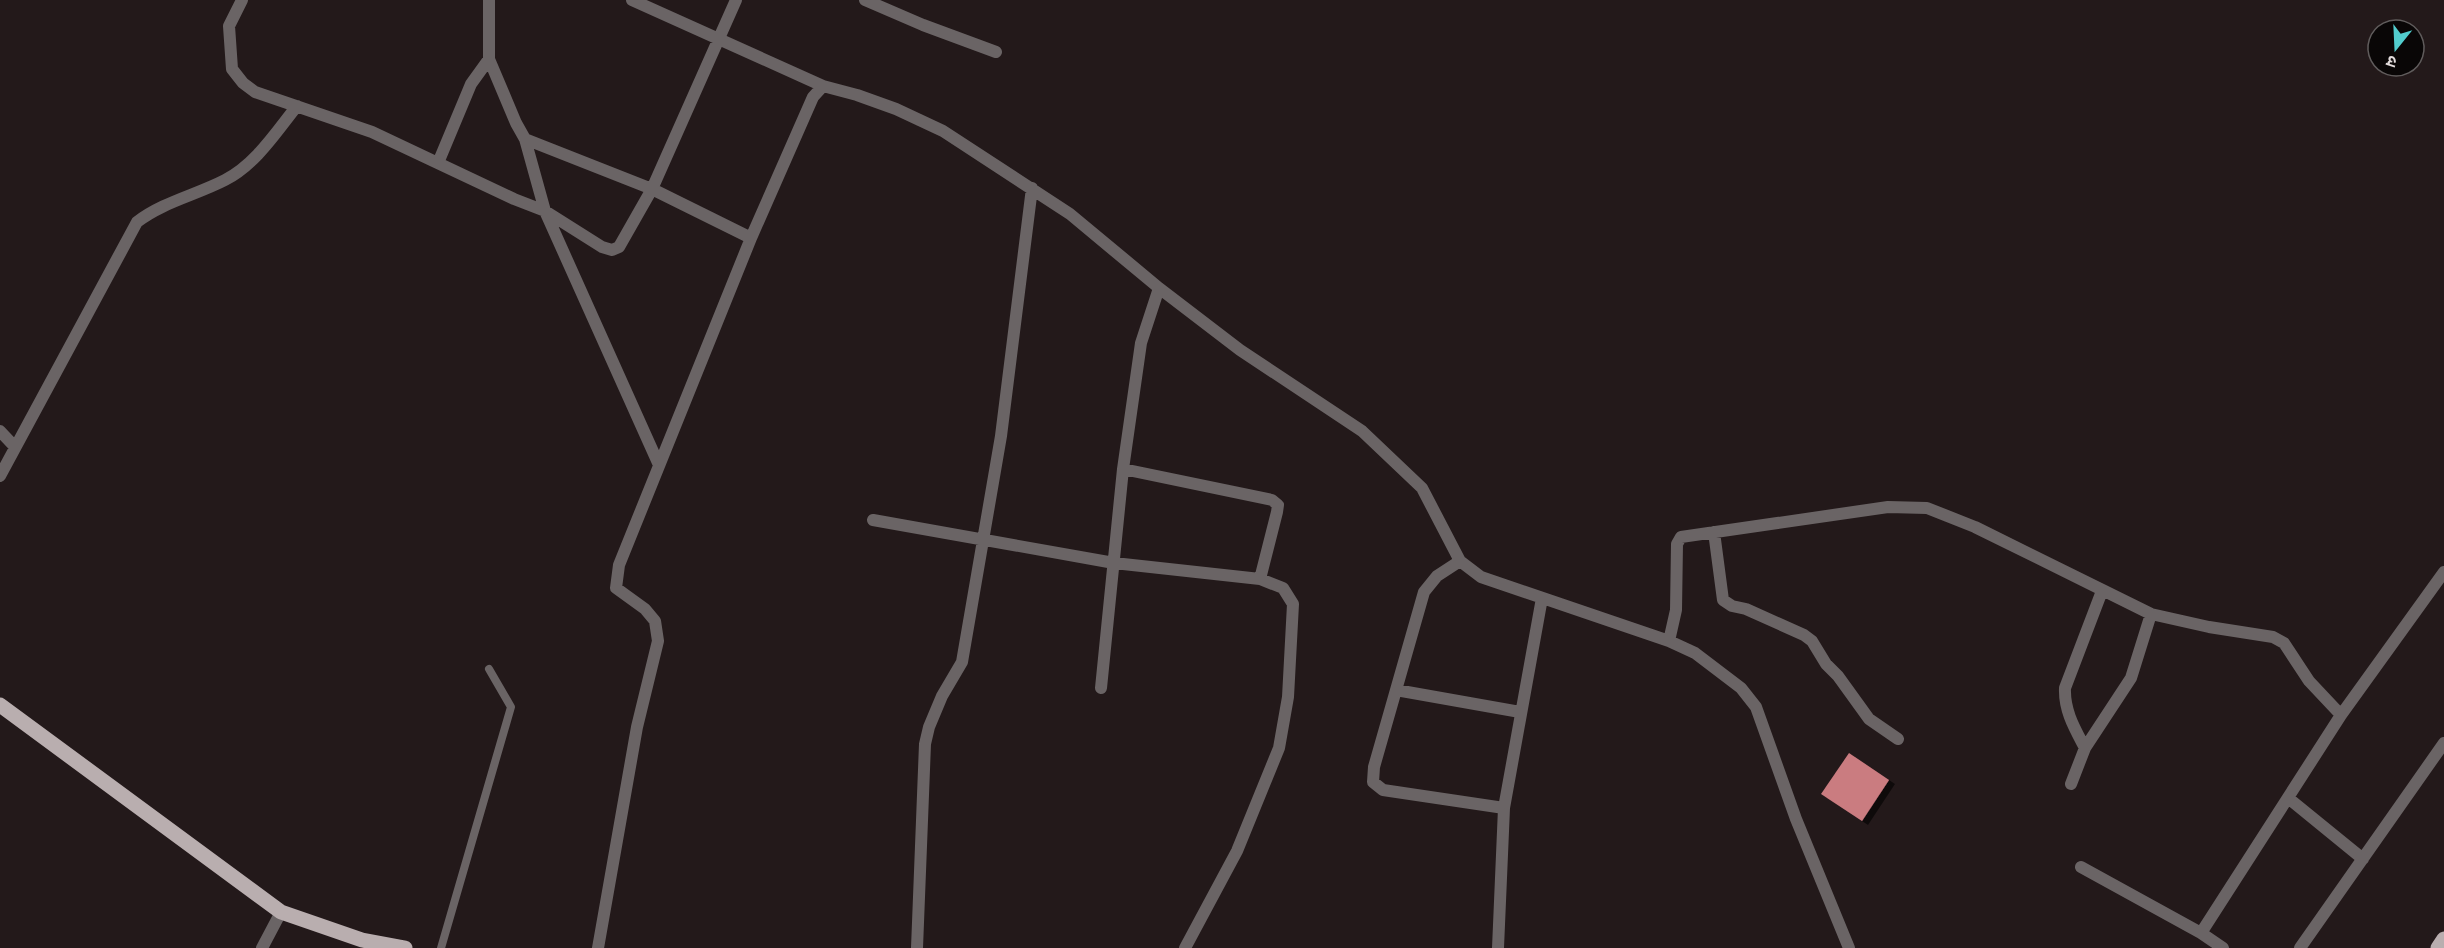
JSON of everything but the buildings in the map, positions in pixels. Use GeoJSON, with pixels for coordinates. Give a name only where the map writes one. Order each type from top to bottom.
{"type":"FeatureCollection","features":[{"type":"Feature","properties":{"kind":"main road"},"geometry":{"type":"LineString","coordinates":[[0,705],[281,912],[362,940],[405,948]]}},
{"type":"Feature","properties":{"kind":"main road"},"geometry":{"type":"LineString","coordinates":[[2438,948],[2444,939]]}},
{"type":"Feature","properties":{"kind":"street"},"geometry":{"type":"LineString","coordinates":[[242,0],[229,26],[232,69],[243,83],[255,92],[372,132],[514,199],[545,211],[602,247],[612,250],[622,243],[652,189],[736,0]]}},
{"type":"Feature","properties":{"kind":"street"},"geometry":{"type":"LineString","coordinates":[[489,0],[489,59],[525,139],[545,211],[659,465]]}},
{"type":"Feature","properties":{"kind":"street"},"geometry":{"type":"LineString","coordinates":[[632,0],[823,86],[896,109],[943,131],[1070,214],[1159,288],[1240,350],[1362,430],[1422,488],[1460,561],[1481,577],[1669,641],[1695,653],[1742,688],[1756,707],[1796,819],[1848,948]]}},
{"type":"Feature","properties":{"kind":"street"},"geometry":{"type":"LineString","coordinates":[[865,0],[923,25],[996,52]]}},
{"type":"Feature","properties":{"kind":"street"},"geometry":{"type":"LineString","coordinates":[[438,163],[471,84],[489,59]]}},
{"type":"Feature","properties":{"kind":"street"},"geometry":{"type":"LineString","coordinates":[[598,948],[638,727],[658,641],[655,621],[645,609],[616,588],[619,565],[751,238],[813,97],[823,86]]}},
{"type":"Feature","properties":{"kind":"street"},"geometry":{"type":"LineString","coordinates":[[0,476],[137,222],[153,210],[193,196],[228,178],[256,157],[297,106]]}},
{"type":"Feature","properties":{"kind":"street"},"geometry":{"type":"LineString","coordinates":[[525,139],[652,189],[751,238]]}},
{"type":"Feature","properties":{"kind":"street"},"geometry":{"type":"LineString","coordinates":[[917,948],[925,744],[929,727],[942,696],[962,662],[1001,436],[1032,188]]}},
{"type":"Feature","properties":{"kind":"street"},"geometry":{"type":"LineString","coordinates":[[1101,688],[1123,469],[1141,343],[1159,288]]}},
{"type":"Feature","properties":{"kind":"street"},"geometry":{"type":"LineString","coordinates":[[0,431],[15,447]]}},
{"type":"Feature","properties":{"kind":"street"},"geometry":{"type":"LineString","coordinates":[[1123,469],[1272,500],[1278,505],[1277,512],[1260,579]]}},
{"type":"Feature","properties":{"kind":"street"},"geometry":{"type":"LineString","coordinates":[[1669,641],[1676,610],[1677,543],[1681,537],[1888,507],[1927,508],[1975,527],[2151,614],[2209,627],[2273,637],[2284,643],[2309,681],[2341,715]]}},
{"type":"Feature","properties":{"kind":"street"},"geometry":{"type":"LineString","coordinates":[[873,520],[1114,563],[1260,579],[1283,588],[1293,604],[1288,697],[1279,748],[1237,851],[1185,948]]}},
{"type":"Feature","properties":{"kind":"street"},"geometry":{"type":"LineString","coordinates":[[1714,532],[1723,600],[1732,606],[1746,609],[1804,635],[1812,641],[1826,664],[1838,676],[1869,719],[1898,739]]}},
{"type":"Feature","properties":{"kind":"street"},"geometry":{"type":"LineString","coordinates":[[1460,561],[1437,576],[1424,592],[1374,767],[1373,783],[1383,790],[1504,808]]}},
{"type":"Feature","properties":{"kind":"street"},"geometry":{"type":"LineString","coordinates":[[2201,933],[2341,715],[2444,572]]}},
{"type":"Feature","properties":{"kind":"street"},"geometry":{"type":"LineString","coordinates":[[2085,748],[2069,719],[2064,700],[2065,688],[2102,591]]}},
{"type":"Feature","properties":{"kind":"street"},"geometry":{"type":"LineString","coordinates":[[1498,948],[1504,808],[1542,598]]}},
{"type":"Feature","properties":{"kind":"street"},"geometry":{"type":"LineString","coordinates":[[2071,784],[2085,748],[2131,678],[2151,614]]}},
{"type":"Feature","properties":{"kind":"street"},"geometry":{"type":"LineString","coordinates":[[1396,690],[1520,712]]}},
{"type":"Feature","properties":{"kind":"street"},"geometry":{"type":"LineString","coordinates":[[2300,948],[2444,743]]}},
{"type":"Feature","properties":{"kind":"street"},"geometry":{"type":"LineString","coordinates":[[2288,798],[2363,859]]}},
{"type":"Feature","properties":{"kind":"street"},"geometry":{"type":"LineString","coordinates":[[2081,867],[2201,933],[2223,948]]}},
{"type":"Feature","properties":{"kind":"street"},"geometry":{"type":"LineString","coordinates":[[262,948],[281,912]]}},
{"type":"Feature","properties":{"kind":"lane"},"geometry":{"type":"LineString","coordinates":[[441,948],[511,707],[489,669]]}}]}
